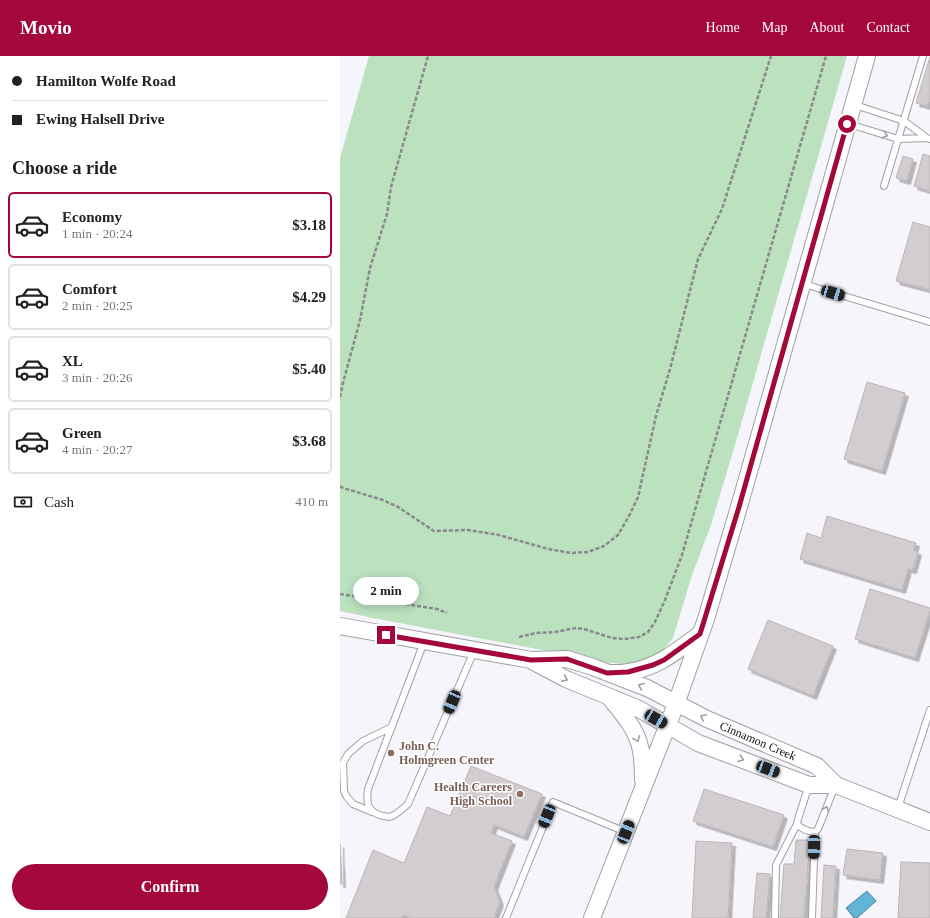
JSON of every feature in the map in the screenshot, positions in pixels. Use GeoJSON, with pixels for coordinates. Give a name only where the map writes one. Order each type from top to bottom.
{"type":"FeatureCollection","features":[{"type":"Feature","properties":{"kind":"street"},"geometry":{"type":"LineString","coordinates":[[592,918],[676,704],[700,634],[736,514],[867,56]]}},
{"type":"Feature","properties":{"kind":"street"},"geometry":{"type":"LineString","coordinates":[[340,626],[531,660]]}},
{"type":"Feature","properties":{"kind":"street"},"geometry":{"type":"LineString","coordinates":[[607,673],[628,672],[653,665],[664,660],[700,634]]}},
{"type":"Feature","properties":{"kind":"street","name":"Cinnamon Creek"},"geometry":{"type":"LineString","coordinates":[[531,660],[567,659],[647,688],[713,722],[817,766],[836,785]]}},
{"type":"Feature","properties":{"kind":"street","name":"Cinnamon Creek"},"geometry":{"type":"LineString","coordinates":[[531,660],[566,679],[639,709],[698,743],[809,785],[836,785],[930,822]]}},
{"type":"Feature","properties":{"kind":"street"},"geometry":{"type":"LineString","coordinates":[[608,696],[623,714],[633,729],[639,742],[643,760],[643,789]]}},
{"type":"Feature","properties":{"kind":"lane"},"geometry":{"type":"LineString","coordinates":[[884,186],[924,56]]}},
{"type":"Feature","properties":{"kind":"lane"},"geometry":{"type":"LineString","coordinates":[[853,105],[904,121],[929,138]]}},
{"type":"Feature","properties":{"kind":"lane"},"geometry":{"type":"LineString","coordinates":[[847,124],[898,139],[929,138]]}},
{"type":"Feature","properties":{"kind":"lane"},"geometry":{"type":"LineString","coordinates":[[802,284],[930,322]]}},
{"type":"Feature","properties":{"kind":"lane"},"geometry":{"type":"LineString","coordinates":[[378,815],[369,808],[367,800],[368,789],[424,642]]}},
{"type":"Feature","properties":{"kind":"lane"},"geometry":{"type":"LineString","coordinates":[[392,727],[363,741],[348,754],[343,763],[344,791],[347,797],[353,804],[378,815],[389,817],[397,814],[408,804],[474,651]]}},
{"type":"Feature","properties":{"kind":"lane"},"geometry":{"type":"LineString","coordinates":[[897,810],[927,726],[930,710]]}},
{"type":"Feature","properties":{"kind":"lane"},"geometry":{"type":"LineString","coordinates":[[775,918],[776,865],[797,824],[809,785]]}},
{"type":"Feature","properties":{"kind":"lane"},"geometry":{"type":"LineString","coordinates":[[812,918],[815,832],[818,829],[836,785]]}},
{"type":"Feature","properties":{"kind":"lane"},"geometry":{"type":"LineString","coordinates":[[506,918],[553,802],[626,832]]}},
{"type":"Feature","properties":{"kind":"lane"},"geometry":{"type":"LineString","coordinates":[[797,824],[800,828],[815,832]]}},
{"type":"Feature","properties":{"kind":"path"},"geometry":{"type":"LineString","coordinates":[[340,397],[360,320],[370,268],[387,214],[391,187],[428,56]]}},
{"type":"Feature","properties":{"kind":"path"},"geometry":{"type":"LineString","coordinates":[[340,486],[383,500],[398,507],[434,532],[468,530],[499,535],[548,549],[571,553],[588,552],[604,546],[618,535],[638,497],[656,416],[676,346],[698,259],[722,209],[771,56]]}},
{"type":"Feature","properties":{"kind":"path"},"geometry":{"type":"LineString","coordinates":[[519,637],[536,633],[555,632],[576,628],[612,638],[624,639],[643,635],[648,632],[655,622],[682,555],[826,56]]}},
{"type":"Feature","properties":{"kind":"path"},"geometry":{"type":"LineString","coordinates":[[340,594],[437,609],[446,613]]}},
{"type":"Feature","properties":{"kind":"green space"},"geometry":{"type":"Polygon","coordinates":[[[369,56],[847,56],[711,525],[692,575],[673,638],[662,651],[652,658],[627,664],[611,663],[340,611],[340,158],[369,56]]]}},
{"type":"Feature","properties":{"kind":"water"},"geometry":{"type":"Polygon","coordinates":[[[867,891],[876,901],[857,918],[854,918],[846,908],[867,891]]]}},
{"type":"Feature","properties":{"kind":"building"},"geometry":{"type":"Polygon","coordinates":[[[930,57],[930,98],[927,106],[916,103],[930,57]]]}},
{"type":"Feature","properties":{"kind":"building"},"geometry":{"type":"Polygon","coordinates":[[[923,154],[930,156],[930,191],[914,186],[923,154]]]}},
{"type":"Feature","properties":{"kind":"building"},"geometry":{"type":"Polygon","coordinates":[[[903,156],[913,159],[907,181],[896,178],[903,156]]]}},
{"type":"Feature","properties":{"kind":"building"},"geometry":{"type":"Polygon","coordinates":[[[913,222],[930,227],[930,290],[896,281],[913,222]]]}},
{"type":"Feature","properties":{"kind":"building"},"geometry":{"type":"Polygon","coordinates":[[[867,382],[905,393],[882,471],[844,459],[867,382]]]}},
{"type":"Feature","properties":{"kind":"building"},"geometry":{"type":"Polygon","coordinates":[[[827,516],[916,543],[914,550],[918,552],[913,570],[908,569],[902,590],[800,559],[807,533],[821,538],[827,516]]]}},
{"type":"Feature","properties":{"kind":"building"},"geometry":{"type":"Polygon","coordinates":[[[870,589],[930,608],[915,658],[855,639],[870,589]]]}},
{"type":"Feature","properties":{"kind":"building"},"geometry":{"type":"Polygon","coordinates":[[[768,620],[833,646],[813,696],[748,669],[768,620]]]}},
{"type":"Feature","properties":{"kind":"building"},"geometry":{"type":"Polygon","coordinates":[[[471,766],[542,794],[524,837],[494,825],[491,833],[512,841],[494,887],[500,902],[494,918],[409,918],[404,915],[403,918],[346,918],[373,850],[404,863],[427,807],[450,816],[471,766]]]}},
{"type":"Feature","properties":{"kind":"building"},"geometry":{"type":"Polygon","coordinates":[[[704,789],[784,815],[773,847],[693,821],[704,789]]]}},
{"type":"Feature","properties":{"kind":"building"},"geometry":{"type":"Polygon","coordinates":[[[796,840],[810,840],[804,918],[780,918],[784,864],[794,864],[796,840]]]}},
{"type":"Feature","properties":{"kind":"building"},"geometry":{"type":"Polygon","coordinates":[[[696,841],[732,843],[728,918],[692,918],[696,841]]]}},
{"type":"Feature","properties":{"kind":"building"},"geometry":{"type":"Polygon","coordinates":[[[340,844],[342,884],[340,884],[340,844]]]}},
{"type":"Feature","properties":{"kind":"building"},"geometry":{"type":"Polygon","coordinates":[[[847,849],[883,853],[880,880],[843,875],[847,849]]]}},
{"type":"Feature","properties":{"kind":"building"},"geometry":{"type":"Polygon","coordinates":[[[901,862],[930,863],[930,918],[898,918],[901,862]]]}},
{"type":"Feature","properties":{"kind":"building"},"geometry":{"type":"Polygon","coordinates":[[[824,865],[836,866],[833,918],[821,918],[824,865]]]}},
{"type":"Feature","properties":{"kind":"building"},"geometry":{"type":"Polygon","coordinates":[[[757,873],[770,874],[766,918],[753,918],[757,873]]]}},
{"type":"Feature","properties":{"kind":"place","name":"John C. Holmgreen Center"},"geometry":{"type":"Point","coordinates":[391,753]}},
{"type":"Feature","properties":{"kind":"place","name":"Health Careers High School"},"geometry":{"type":"Point","coordinates":[520,794]}},
{"type":"Feature","properties":{"kind":"route"},"geometry":{"type":"LineString","coordinates":[[386,635],[531,660],[567,659],[607,673],[628,672],[653,665],[664,660],[700,634],[739,507],[847,124]]}}]}
